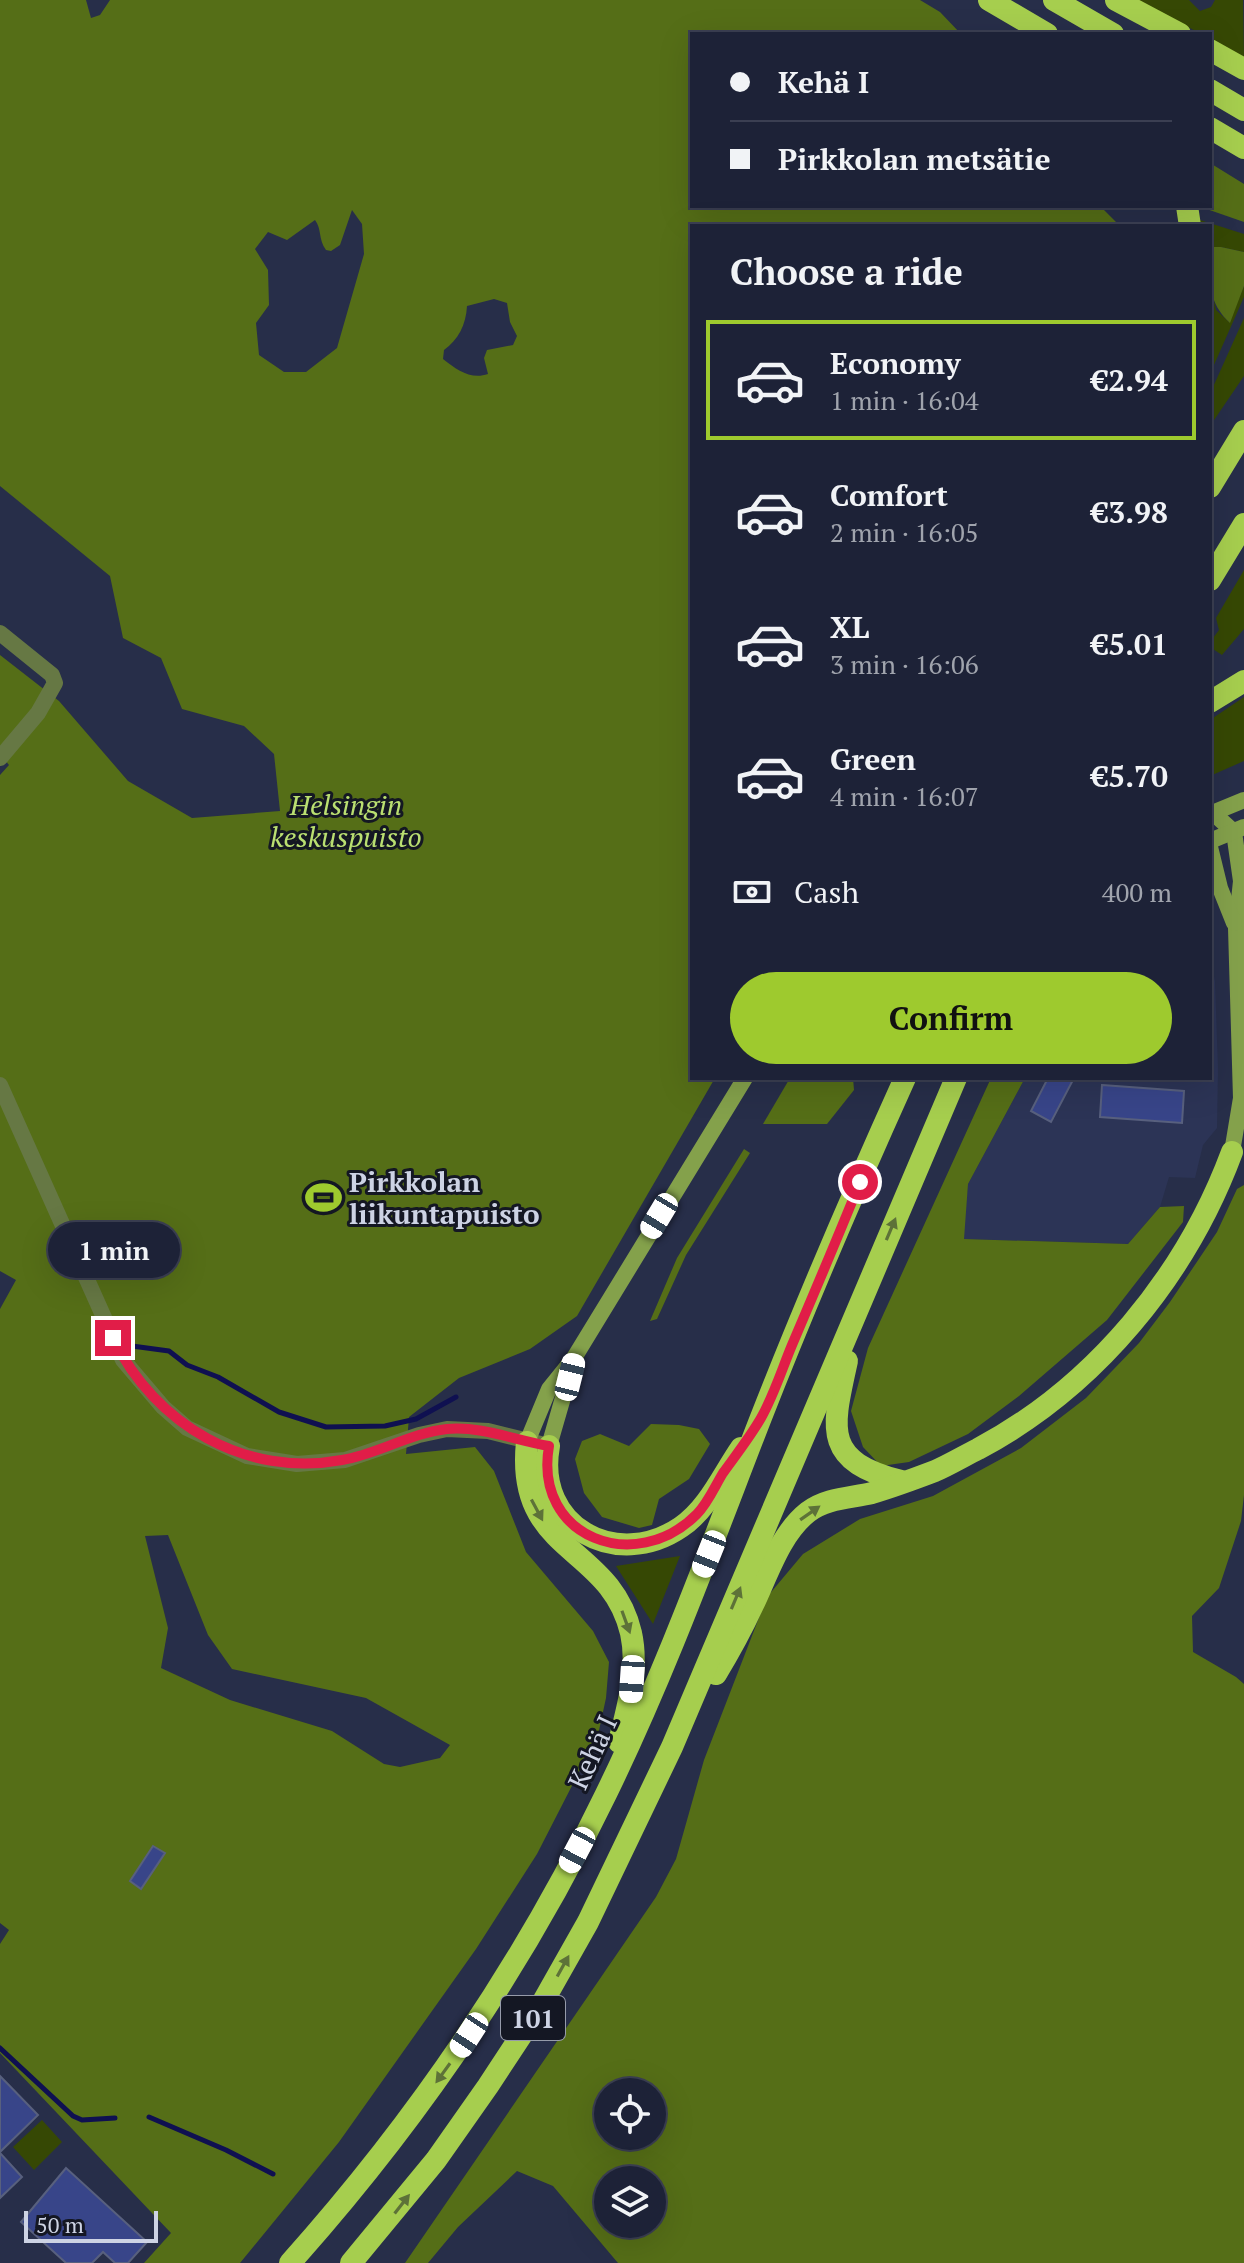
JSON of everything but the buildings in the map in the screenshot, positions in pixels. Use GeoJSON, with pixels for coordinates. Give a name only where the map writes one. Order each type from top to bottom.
{"type":"FeatureCollection","features":[{"type":"Feature","properties":{"kind":"highway"},"geometry":{"type":"LineString","coordinates":[[986,0],[1029,32]]}},
{"type":"Feature","properties":{"kind":"highway"},"geometry":{"type":"LineString","coordinates":[[986,0],[1043,32]]}},
{"type":"Feature","properties":{"kind":"highway"},"geometry":{"type":"LineString","coordinates":[[1054,0],[1110,32]]}},
{"type":"Feature","properties":{"kind":"highway"},"geometry":{"type":"LineString","coordinates":[[1116,0],[1176,32]]}},
{"type":"Feature","properties":{"kind":"highway"},"geometry":{"type":"LineString","coordinates":[[1212,51],[1244,69]]}},
{"type":"Feature","properties":{"kind":"highway"},"geometry":{"type":"LineString","coordinates":[[1212,91],[1244,110]]}},
{"type":"Feature","properties":{"kind":"highway"},"geometry":{"type":"LineString","coordinates":[[1212,129],[1244,148]]}},
{"type":"Feature","properties":{"kind":"highway"},"geometry":{"type":"LineString","coordinates":[[1212,484],[1244,431]]}},
{"type":"Feature","properties":{"kind":"highway"},"geometry":{"type":"LineString","coordinates":[[1212,577],[1244,524]]}},
{"type":"Feature","properties":{"kind":"highway"},"geometry":{"type":"LineString","coordinates":[[1212,701],[1244,681]]}},
{"type":"Feature","properties":{"kind":"highway","name":"Kehä I"},"geometry":{"type":"LineString","coordinates":[[290,2263],[348,2199],[452,2061],[501,1985],[605,1797],[649,1702],[762,1417],[904,1080]]}},
{"type":"Feature","properties":{"kind":"highway","name":"101"},"geometry":{"type":"LineString","coordinates":[[351,2263],[436,2160],[540,2007],[588,1922],[672,1747],[955,1080]]}},
{"type":"Feature","properties":{"kind":"highway"},"geometry":{"type":"LineString","coordinates":[[672,1747],[735,1643],[775,1558],[795,1525],[810,1510],[826,1503],[873,1492],[936,1470],[999,1437],[1062,1394],[1109,1350],[1152,1297],[1192,1237],[1232,1152]]}},
{"type":"Feature","properties":{"kind":"highway"},"geometry":{"type":"LineString","coordinates":[[861,1301],[835,1428],[840,1446],[861,1468],[901,1481]]}},
{"type":"Feature","properties":{"kind":"highway"},"geometry":{"type":"LineString","coordinates":[[538,1444],[546,1462],[548,1486],[565,1518],[594,1539],[626,1546],[644,1545],[668,1535],[699,1512],[762,1417]]}},
{"type":"Feature","properties":{"kind":"highway"},"geometry":{"type":"LineString","coordinates":[[538,1444],[524,1468],[535,1511],[553,1536],[585,1561],[611,1588],[631,1632],[634,1662],[631,1696],[605,1797]]}},
{"type":"Feature","properties":{"kind":"main road"},"geometry":{"type":"LineString","coordinates":[[1212,814],[1244,800]]}},
{"type":"Feature","properties":{"kind":"main road"},"geometry":{"type":"LineString","coordinates":[[1212,815],[1239,829]]}},
{"type":"Feature","properties":{"kind":"main road"},"geometry":{"type":"LineString","coordinates":[[1212,840],[1239,829]]}},
{"type":"Feature","properties":{"kind":"main road"},"geometry":{"type":"LineString","coordinates":[[1232,1152],[1241,1098],[1236,928],[1241,881],[1239,829]]}},
{"type":"Feature","properties":{"kind":"main road"},"geometry":{"type":"LineString","coordinates":[[1212,855],[1220,888],[1236,928]]}},
{"type":"Feature","properties":{"kind":"main road"},"geometry":{"type":"LineString","coordinates":[[538,1444],[549,1389],[574,1358],[744,1080]]}},
{"type":"Feature","properties":{"kind":"street"},"geometry":{"type":"LineString","coordinates":[[0,633],[52,675],[55,683],[38,713],[0,758]]}},
{"type":"Feature","properties":{"kind":"street"},"geometry":{"type":"LineString","coordinates":[[0,1085],[123,1360],[152,1395],[187,1428],[247,1456],[297,1464],[345,1460],[419,1435],[447,1429],[488,1431],[538,1444]]}},
{"type":"Feature","properties":{"kind":"shaded area"},"geometry":{"type":"Polygon","coordinates":[[[1212,965],[1218,1069],[1217,1128],[1203,1145],[1195,1178],[1169,1177],[1160,1207],[1128,1244],[963,1239],[968,1184],[1024,1080],[1212,1080],[1212,965]]]}},
{"type":"Feature","properties":{"kind":"green space","name":"Pirkkolan liikuntapuisto"},"geometry":{"type":"Polygon","coordinates":[[[0,0],[86,0],[91,18],[100,15],[110,0],[920,0],[940,12],[959,32],[690,32],[690,208],[1102,208],[1118,224],[690,224],[690,1080],[714,1080],[577,1316],[530,1349],[459,1378],[409,1417],[406,1454],[475,1447],[494,1471],[526,1552],[593,1631],[609,1662],[598,1735],[537,1854],[476,1949],[339,2142],[240,2263],[144,2263],[171,2233],[0,2053],[0,1944],[9,1930],[0,1923],[0,1309],[16,1280],[0,1271],[0,775],[9,765],[0,754],[0,655],[59,701],[128,781],[192,818],[280,811],[274,754],[244,726],[182,709],[161,658],[123,638],[110,576],[0,486],[0,0]],[[352,210],[340,245],[331,251],[326,250],[315,220],[287,240],[268,232],[255,249],[268,270],[269,305],[256,323],[259,355],[284,372],[306,372],[337,348],[364,254],[362,224],[352,210]],[[494,299],[467,306],[463,326],[444,350],[443,359],[470,375],[488,374],[484,358],[487,350],[513,345],[517,336],[510,322],[507,303],[494,299]],[[168,1535],[145,1536],[168,1628],[161,1668],[230,1700],[332,1731],[384,1764],[400,1767],[440,1758],[450,1745],[366,1698],[232,1669],[208,1635],[168,1535]]]}},
{"type":"Feature","properties":{"kind":"green space"},"geometry":{"type":"Polygon","coordinates":[[[1138,0],[1189,0],[1200,11],[1211,7],[1215,0],[1243,0],[1244,57],[1212,40],[1212,32],[1197,32],[1138,0]]]}},
{"type":"Feature","properties":{"kind":"green space"},"geometry":{"type":"Polygon","coordinates":[[[1212,164],[1244,184],[1244,222],[1204,208],[1212,208],[1212,164]]]}},
{"type":"Feature","properties":{"kind":"green space"},"geometry":{"type":"Polygon","coordinates":[[[1200,220],[1244,234],[1244,252],[1212,247],[1212,224],[1201,224],[1200,220]]]}},
{"type":"Feature","properties":{"kind":"green space"},"geometry":{"type":"Polygon","coordinates":[[[1212,247],[1244,252],[1244,286],[1230,323],[1213,297],[1212,247]]]}},
{"type":"Feature","properties":{"kind":"green space"},"geometry":{"type":"Polygon","coordinates":[[[1244,286],[1244,297],[1212,369],[1212,292],[1216,310],[1229,322],[1244,286]]]}},
{"type":"Feature","properties":{"kind":"green space"},"geometry":{"type":"Polygon","coordinates":[[[1244,318],[1244,376],[1212,423],[1213,387],[1244,318]]]}},
{"type":"Feature","properties":{"kind":"green space"},"geometry":{"type":"Polygon","coordinates":[[[1244,570],[1244,629],[1222,655],[1212,648],[1212,639],[1219,630],[1216,618],[1244,570]]]}},
{"type":"Feature","properties":{"kind":"green space"},"geometry":{"type":"Polygon","coordinates":[[[1244,697],[1244,761],[1212,775],[1212,719],[1244,697]]]}},
{"type":"Feature","properties":{"kind":"green space"},"geometry":{"type":"Polygon","coordinates":[[[789,1080],[853,1080],[854,1090],[827,1124],[763,1124],[789,1080]]]}},
{"type":"Feature","properties":{"kind":"green space"},"geometry":{"type":"Polygon","coordinates":[[[990,1080],[1024,1080],[968,1184],[964,1239],[1128,1244],[1160,1207],[1184,1206],[1183,1222],[1107,1320],[1019,1396],[968,1434],[909,1462],[881,1466],[863,1447],[851,1411],[868,1348],[990,1080]]]}},
{"type":"Feature","properties":{"kind":"green space"},"geometry":{"type":"Polygon","coordinates":[[[744,1149],[750,1153],[686,1255],[657,1319],[650,1321],[677,1258],[744,1149]]]}},
{"type":"Feature","properties":{"kind":"green space"},"geometry":{"type":"Polygon","coordinates":[[[1244,1185],[1244,1495],[1241,1521],[1219,1588],[1192,1616],[1193,1652],[1244,1684],[1244,2263],[618,2263],[597,2238],[666,2238],[666,2166],[594,2166],[594,2235],[553,2186],[517,2171],[458,2227],[428,2263],[405,2263],[656,1897],[676,1859],[704,1760],[767,1597],[803,1554],[860,1519],[933,1496],[1021,1448],[1086,1398],[1139,1343],[1217,1232],[1237,1189],[1244,1185]]]}},
{"type":"Feature","properties":{"kind":"green space"},"geometry":{"type":"Polygon","coordinates":[[[651,1424],[699,1429],[710,1444],[689,1479],[659,1499],[652,1525],[639,1528],[602,1517],[584,1493],[575,1459],[582,1441],[600,1434],[629,1446],[651,1424]]]}},
{"type":"Feature","properties":{"kind":"green space"},"geometry":{"type":"Polygon","coordinates":[[[680,1556],[653,1624],[616,1566],[680,1556]]]}},
{"type":"Feature","properties":{"kind":"green space"},"geometry":{"type":"Polygon","coordinates":[[[42,2120],[62,2142],[34,2170],[13,2147],[42,2120]]]}},
{"type":"Feature","properties":{"kind":"waterway"},"geometry":{"type":"LineString","coordinates":[[132,1346],[169,1351],[187,1365],[218,1377],[279,1412],[326,1427],[385,1426],[416,1419],[456,1397]]}},
{"type":"Feature","properties":{"kind":"waterway"},"geometry":{"type":"LineString","coordinates":[[0,2048],[73,2116],[82,2120],[115,2118]]}},
{"type":"Feature","properties":{"kind":"waterway"},"geometry":{"type":"LineString","coordinates":[[149,2117],[273,2174]]}},
{"type":"Feature","properties":{"kind":"place","name":"Pirkkolan liikuntapuisto"},"geometry":{"type":"Point","coordinates":[323,1197]}},
{"type":"Feature","properties":{"kind":"route"},"geometry":{"type":"LineString","coordinates":[[113,1338],[123,1360],[163,1407],[187,1428],[232,1451],[281,1463],[330,1462],[376,1451],[434,1431],[488,1431],[549,1446],[546,1462],[548,1486],[565,1518],[580,1531],[594,1539],[626,1546],[644,1545],[668,1535],[699,1512],[762,1417],[860,1182]]}},
{"type":"Feature","properties":{"kind":"park label","name":"Helsingin keskuspuisto"},"geometry":{"type":"Point","coordinates":[346,820]}}]}
